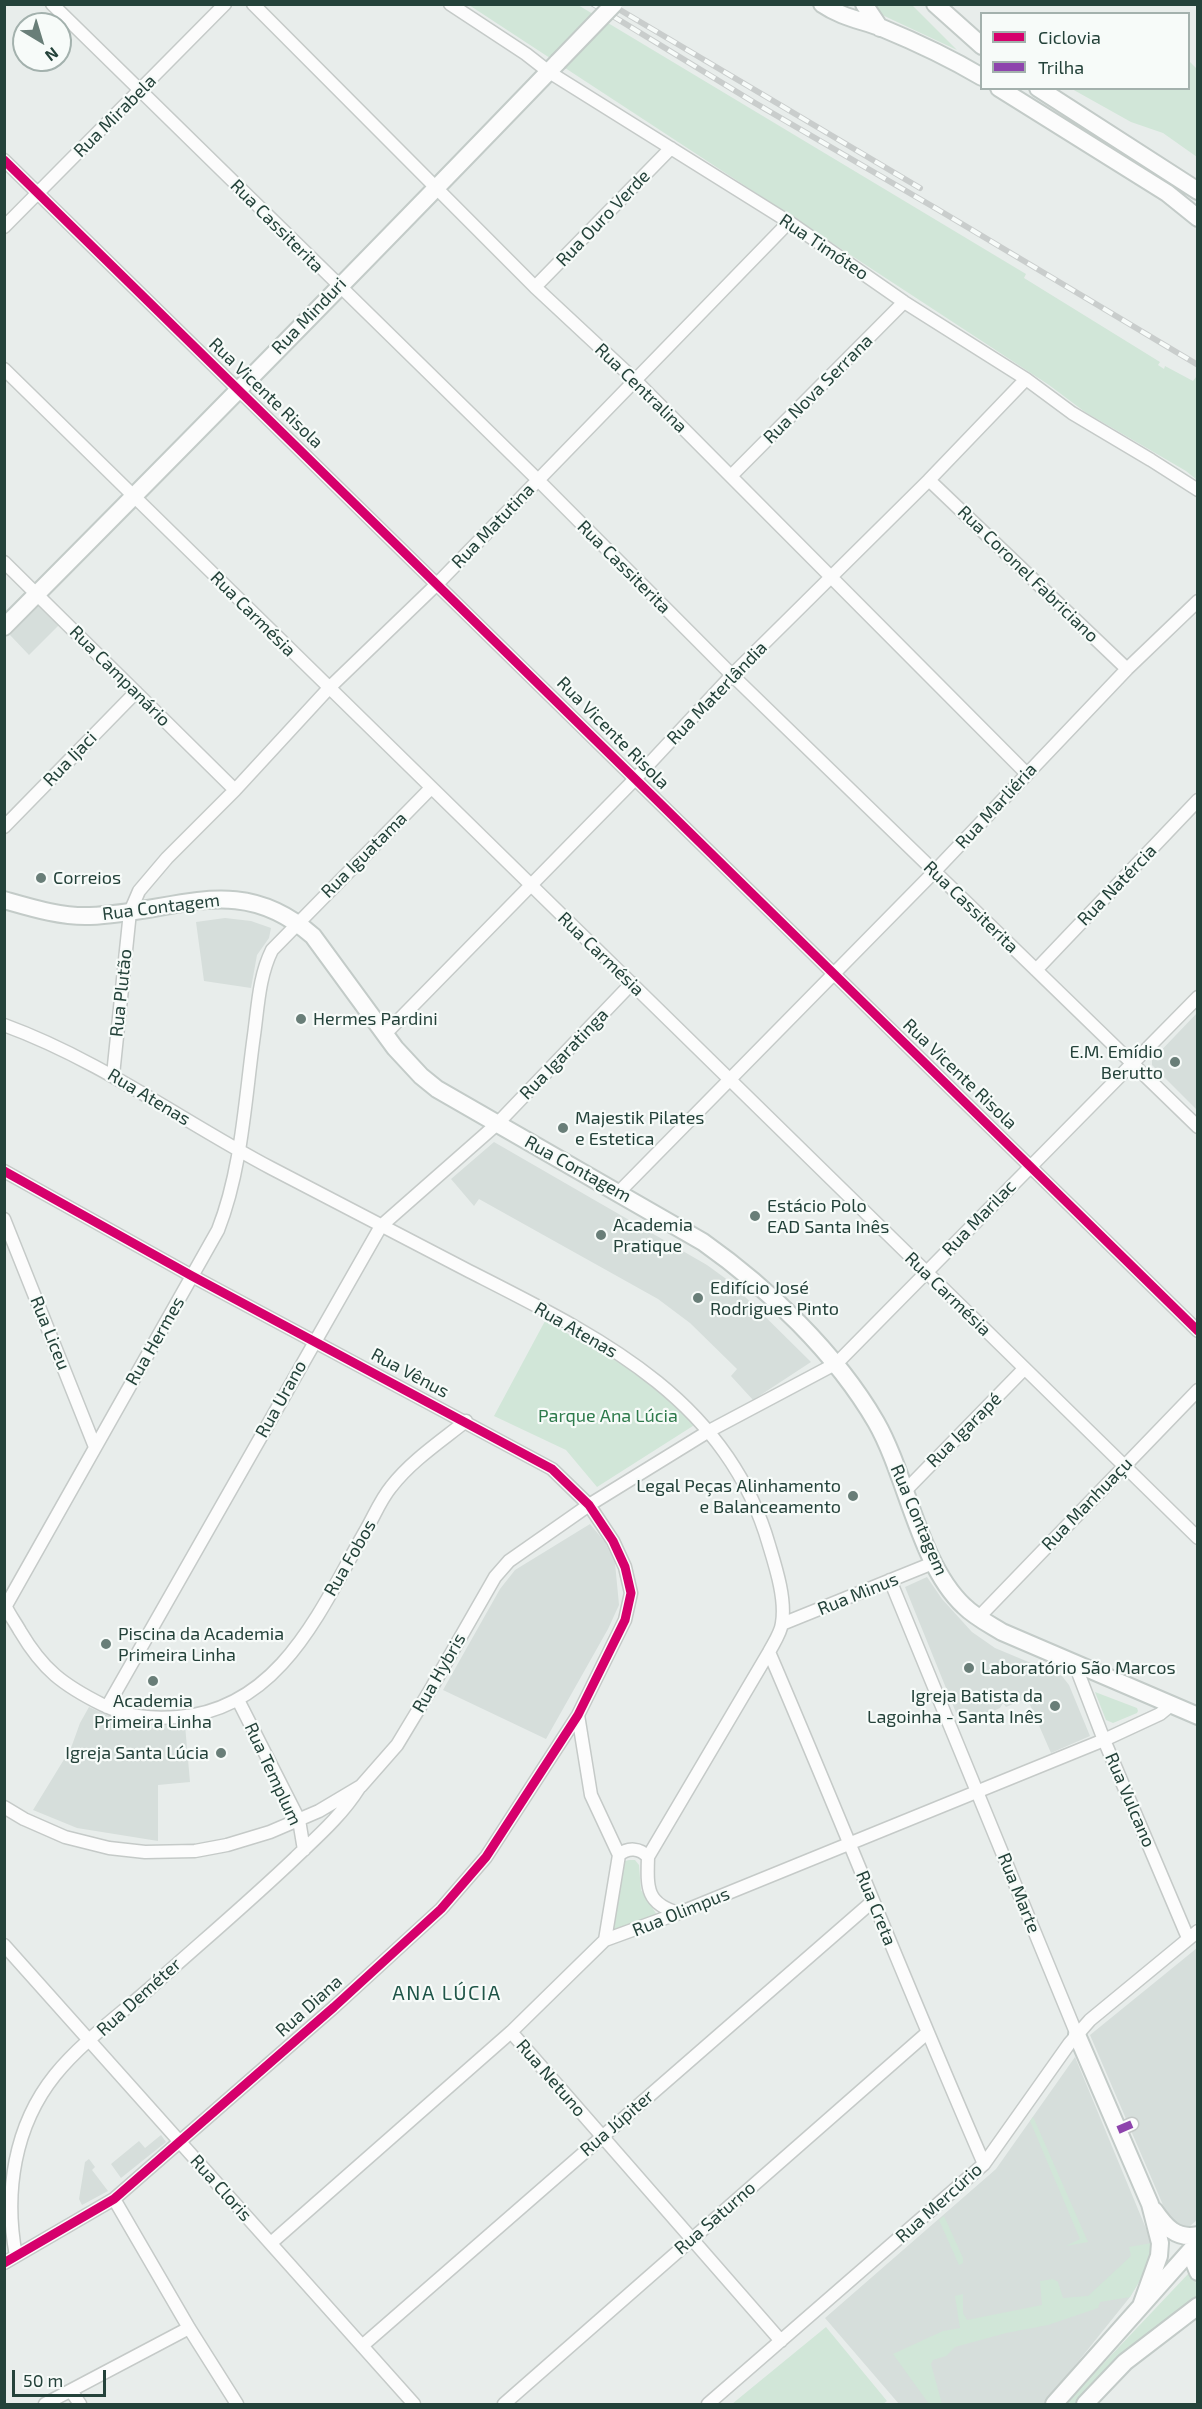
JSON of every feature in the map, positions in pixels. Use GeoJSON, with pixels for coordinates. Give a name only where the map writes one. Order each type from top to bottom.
{"type":"FeatureCollection","features":[{"type":"Feature","properties":{"kind":"street","name":"Rua Cassiterita"},"geometry":{"type":"LineString","coordinates":[[52,4],[538,480],[732,675],[1197,1127]]}},
{"type":"Feature","properties":{"kind":"street","name":"Rua Mirabela"},"geometry":{"type":"LineString","coordinates":[[4,227],[225,4]]}},
{"type":"Feature","properties":{"kind":"street","name":"Rua Centralina"},"geometry":{"type":"LineString","coordinates":[[253,4],[535,287],[636,381],[1026,773]]}},
{"type":"Feature","properties":{"kind":"street","name":"Rua Timóteo"},"geometry":{"type":"LineString","coordinates":[[450,4],[526,54],[553,67],[671,148],[789,222],[904,302],[1026,379],[1072,413],[1197,490]]}},
{"type":"Feature","properties":{"kind":"street","name":"Rua Minduri"},"geometry":{"type":"LineString","coordinates":[[4,627],[135,497],[614,4]]}},
{"type":"Feature","properties":{"kind":"street"},"geometry":{"type":"LineString","coordinates":[[822,4],[839,15],[921,44],[980,76]]}},
{"type":"Feature","properties":{"kind":"street"},"geometry":{"type":"LineString","coordinates":[[864,4],[880,28]]}},
{"type":"Feature","properties":{"kind":"street"},"geometry":{"type":"LineString","coordinates":[[935,4],[980,45]]}},
{"type":"Feature","properties":{"kind":"street"},"geometry":{"type":"LineString","coordinates":[[1002,90],[1167,193],[1197,218]]}},
{"type":"Feature","properties":{"kind":"street"},"geometry":{"type":"LineString","coordinates":[[1041,90],[1197,191]]}},
{"type":"Feature","properties":{"kind":"street","name":"Rua Ouro Verde"},"geometry":{"type":"LineString","coordinates":[[535,287],[671,148]]}},
{"type":"Feature","properties":{"kind":"street","name":"Rua Vicente Risola"},"geometry":{"type":"LineString","coordinates":[[4,160],[438,583],[1197,1331]]}},
{"type":"Feature","properties":{"kind":"street","name":"Rua Matutina"},"geometry":{"type":"LineString","coordinates":[[130,912],[139,891],[153,873],[235,790],[329,688],[438,583],[789,222]]}},
{"type":"Feature","properties":{"kind":"street","name":"Rua Nova Serrana"},"geometry":{"type":"LineString","coordinates":[[731,476],[904,302]]}},
{"type":"Feature","properties":{"kind":"street","name":"Rua Carmésia"},"geometry":{"type":"LineString","coordinates":[[4,369],[1197,1538]]}},
{"type":"Feature","properties":{"kind":"street","name":"Rua Materlândia"},"geometry":{"type":"LineString","coordinates":[[385,1034],[636,778],[732,675],[929,480],[1026,379]]}},
{"type":"Feature","properties":{"kind":"street","name":"Rua Coronel Fabriciano"},"geometry":{"type":"LineString","coordinates":[[929,480],[1127,669]]}},
{"type":"Feature","properties":{"kind":"street","name":"Rua Campanário"},"geometry":{"type":"LineString","coordinates":[[4,562],[235,790]]}},
{"type":"Feature","properties":{"kind":"street","name":"Rua Marliéria"},"geometry":{"type":"LineString","coordinates":[[619,1192],[934,872],[1127,669],[1197,601]]}},
{"type":"Feature","properties":{"kind":"street","name":"Rua Ijaci"},"geometry":{"type":"LineString","coordinates":[[4,827],[136,692]]}},
{"type":"Feature","properties":{"kind":"street","name":"Rua Iguatama"},"geometry":{"type":"LineString","coordinates":[[298,923],[431,788]]}},
{"type":"Feature","properties":{"kind":"street","name":"Rua Natércia"},"geometry":{"type":"LineString","coordinates":[[1036,970],[1197,800]]}},
{"type":"Feature","properties":{"kind":"street","name":"Rua Contagem"},"geometry":{"type":"LineString","coordinates":[[4,900],[69,915],[90,916],[210,900],[237,899],[266,905],[298,923],[313,936],[407,1062],[429,1082],[497,1124],[619,1192],[734,1263],[837,1363],[877,1424],[933,1563],[957,1598],[978,1618],[1002,1632],[1197,1716]]}},
{"type":"Feature","properties":{"kind":"street","name":"Rua Plutão"},"geometry":{"type":"LineString","coordinates":[[113,1075],[130,912]]}},
{"type":"Feature","properties":{"kind":"street","name":"Rua Hermes"},"geometry":{"type":"LineString","coordinates":[[5,1606],[224,1216],[239,1150],[261,979],[272,950],[298,923]]}},
{"type":"Feature","properties":{"kind":"street","name":"Rua Igaratinga"},"geometry":{"type":"LineString","coordinates":[[497,1124],[632,983]]}},
{"type":"Feature","properties":{"kind":"street","name":"Rua Marilac"},"geometry":{"type":"LineString","coordinates":[[837,1363],[1197,997]]}},
{"type":"Feature","properties":{"kind":"street","name":"Rua Atenas"},"geometry":{"type":"LineString","coordinates":[[4,1025],[52,1044],[113,1075],[239,1150],[564,1320],[637,1365],[673,1393],[709,1431],[735,1466],[751,1496],[766,1534],[781,1589],[783,1624],[769,1652],[648,1857]]}},
{"type":"Feature","properties":{"kind":"street","name":"Rua Urano"},"geometry":{"type":"LineString","coordinates":[[107,1707],[381,1226],[497,1124]]}},
{"type":"Feature","properties":{"kind":"street","name":"Rua Vênus"},"geometry":{"type":"LineString","coordinates":[[4,1171],[192,1276],[552,1469],[589,1505],[613,1542],[625,1567],[631,1593],[625,1620],[578,1715]]}},
{"type":"Feature","properties":{"kind":"street","name":"Rua Liceu"},"geometry":{"type":"LineString","coordinates":[[4,1218],[95,1447]]}},
{"type":"Feature","properties":{"kind":"street","name":"Rua Hybris"},"geometry":{"type":"LineString","coordinates":[[4,1807],[24,1820],[65,1837],[109,1848],[145,1852],[195,1851],[226,1845],[270,1832],[319,1811],[361,1786],[397,1744],[495,1577],[509,1561],[548,1536],[589,1505],[709,1431],[837,1363]]}},
{"type":"Feature","properties":{"kind":"street","name":"Rua Igarapé"},"geometry":{"type":"LineString","coordinates":[[905,1491],[1024,1369]]}},
{"type":"Feature","properties":{"kind":"street","name":"Rua Manhuaçu"},"geometry":{"type":"LineString","coordinates":[[978,1618],[1197,1390]]}},
{"type":"Feature","properties":{"kind":"street","name":"Rua Fobos"},"geometry":{"type":"LineString","coordinates":[[5,1606],[35,1656],[51,1673],[82,1694],[107,1707],[150,1719],[189,1716],[215,1710],[238,1700],[282,1666],[306,1636],[390,1487],[423,1455],[466,1421]]}},
{"type":"Feature","properties":{"kind":"street","name":"Rua Minus"},"geometry":{"type":"LineString","coordinates":[[783,1624],[933,1563]]}},
{"type":"Feature","properties":{"kind":"street","name":"Rua Marte"},"geometry":{"type":"LineString","coordinates":[[890,1580],[1077,2035],[1125,2127],[1160,2243],[1159,2256],[1141,2307]]}},
{"type":"Feature","properties":{"kind":"street","name":"Rua Creta"},"geometry":{"type":"LineString","coordinates":[[769,1652],[851,1843],[927,2033],[984,2164]]}},
{"type":"Feature","properties":{"kind":"street","name":"Rua Vulcano"},"geometry":{"type":"LineString","coordinates":[[1074,1662],[1104,1740],[1193,1935]]}},
{"type":"Feature","properties":{"kind":"street","name":"Rua Templum"},"geometry":{"type":"LineString","coordinates":[[238,1700],[299,1820],[304,1850]]}},
{"type":"Feature","properties":{"kind":"street","name":"Rua Olimpus"},"geometry":{"type":"LineString","coordinates":[[272,2243],[511,2032],[604,1941],[679,1914],[976,1790],[1104,1740],[1160,1714],[1171,1705]]}},
{"type":"Feature","properties":{"kind":"street"},"geometry":{"type":"LineString","coordinates":[[578,1715],[591,1795],[619,1855],[604,1941]]}},
{"type":"Feature","properties":{"kind":"street","name":"Rua Diana"},"geometry":{"type":"LineString","coordinates":[[4,2263],[114,2199],[180,2143],[441,1909],[486,1857],[578,1715]]}},
{"type":"Feature","properties":{"kind":"street","name":"Rua Deméter"},"geometry":{"type":"LineString","coordinates":[[16,2256],[11,2228],[11,2197],[20,2139],[35,2106],[55,2075],[90,2040],[304,1850],[348,1806],[361,1786]]}},
{"type":"Feature","properties":{"kind":"street"},"geometry":{"type":"LineString","coordinates":[[619,1855],[629,1850],[638,1850],[648,1857],[648,1886],[654,1900],[660,1907],[679,1914]]}},
{"type":"Feature","properties":{"kind":"street","name":"Rua Júpiter"},"geometry":{"type":"LineString","coordinates":[[362,2346],[873,1901]]}},
{"type":"Feature","properties":{"kind":"street","name":"Rua Mercúrio"},"geometry":{"type":"LineString","coordinates":[[708,2404],[984,2164],[1090,2020],[1193,1935]]}},
{"type":"Feature","properties":{"kind":"street","name":"Rua Cloris"},"geometry":{"type":"LineString","coordinates":[[4,1944],[414,2404]]}},
{"type":"Feature","properties":{"kind":"street","name":"Rua Netuno"},"geometry":{"type":"LineString","coordinates":[[511,2032],[781,2341]]}},
{"type":"Feature","properties":{"kind":"street","name":"Rua Saturno"},"geometry":{"type":"LineString","coordinates":[[504,2404],[927,2033]]}},
{"type":"Feature","properties":{"kind":"street"},"geometry":{"type":"LineString","coordinates":[[114,2199],[189,2328],[237,2404]]}},
{"type":"Feature","properties":{"kind":"street","name":"Rua Marte"},"geometry":{"type":"LineString","coordinates":[[1150,2204],[1164,2225],[1172,2231],[1182,2236],[1197,2235]]}},
{"type":"Feature","properties":{"kind":"street"},"geometry":{"type":"LineString","coordinates":[[1054,2404],[1197,2242]]}},
{"type":"Feature","properties":{"kind":"street"},"geometry":{"type":"LineString","coordinates":[[1197,2257],[1194,2262],[1197,2272]]}},
{"type":"Feature","properties":{"kind":"street"},"geometry":{"type":"LineString","coordinates":[[1085,2404],[1125,2362],[1197,2306]]}},
{"type":"Feature","properties":{"kind":"street"},"geometry":{"type":"LineString","coordinates":[[45,2404],[189,2328]]}},
{"type":"Feature","properties":{"kind":"street"},"geometry":{"type":"LineString","coordinates":[[71,2391],[80,2404]]}},
{"type":"Feature","properties":{"kind":"shaded area"},"geometry":{"type":"Polygon","coordinates":[[[44,601],[62,622],[29,655],[10,635],[44,601]]]}},
{"type":"Feature","properties":{"kind":"shaded area"},"geometry":{"type":"Polygon","coordinates":[[[225,918],[251,921],[271,928],[269,938],[257,955],[251,988],[204,981],[196,922],[225,918]]]}},
{"type":"Feature","properties":{"kind":"shaded area","name":"E.M. Emídio Berutto"},"geometry":{"type":"Polygon","coordinates":[[[1197,1013],[1197,1110],[1152,1065],[1152,1060],[1197,1013]]]}},
{"type":"Feature","properties":{"kind":"shaded area"},"geometry":{"type":"Polygon","coordinates":[[[494,1142],[707,1265],[729,1281],[811,1362],[753,1400],[731,1376],[737,1369],[690,1323],[658,1299],[479,1199],[474,1206],[451,1179],[494,1142]]]}},
{"type":"Feature","properties":{"kind":"shaded area"},"geometry":{"type":"Polygon","coordinates":[[[590,1524],[605,1542],[615,1563],[619,1605],[608,1629],[546,1739],[443,1690],[500,1589],[515,1570],[590,1524]]]}},
{"type":"Feature","properties":{"kind":"shaded area"},"geometry":{"type":"Polygon","coordinates":[[[927,1577],[942,1599],[972,1632],[995,1648],[1062,1676],[1069,1685],[1090,1736],[1051,1753],[1027,1698],[1006,1707],[1003,1703],[1000,1708],[961,1725],[905,1587],[927,1577]]]}},
{"type":"Feature","properties":{"kind":"shaded area"},"geometry":{"type":"Polygon","coordinates":[[[89,1707],[117,1720],[136,1725],[185,1725],[190,1782],[158,1785],[158,1841],[77,1828],[33,1810],[71,1748],[80,1723],[89,1707]]]}},
{"type":"Feature","properties":{"kind":"shaded area"},"geometry":{"type":"Polygon","coordinates":[[[1197,1948],[1198,2219],[1189,2227],[1180,2229],[1172,2224],[1166,2212],[1090,2035],[1197,1948]]]}},
{"type":"Feature","properties":{"kind":"shaded area"},"geometry":{"type":"Polygon","coordinates":[[[1075,2057],[1152,2243],[1145,2272],[1130,2297],[1044,2404],[899,2404],[825,2318],[996,2169],[1075,2057]]]}},
{"type":"Feature","properties":{"kind":"shaded area"},"geometry":{"type":"Polygon","coordinates":[[[161,2135],[166,2142],[121,2178],[111,2164],[139,2141],[145,2148],[161,2135]]]}},
{"type":"Feature","properties":{"kind":"shaded area"},"geometry":{"type":"Polygon","coordinates":[[[89,2159],[95,2167],[92,2170],[108,2191],[82,2205],[79,2199],[85,2162],[89,2159]]]}},
{"type":"Feature","properties":{"kind":"green space"},"geometry":{"type":"Polygon","coordinates":[[[469,5],[578,5],[1026,274],[1024,278],[1160,362],[1158,365],[1164,369],[1165,366],[1193,381],[1196,377],[1197,480],[1186,471],[1085,412],[1049,385],[469,5]]]}},
{"type":"Feature","properties":{"kind":"green space"},"geometry":{"type":"Polygon","coordinates":[[[873,5],[912,5],[957,50],[878,13],[873,5]]]}},
{"type":"Feature","properties":{"kind":"green space"},"geometry":{"type":"Polygon","coordinates":[[[1190,62],[1197,69],[1197,157],[1163,133],[1131,122],[1074,90],[1190,90],[1190,62]]]}},
{"type":"Feature","properties":{"kind":"green space","name":"Parque Ana Lúcia"},"geometry":{"type":"Polygon","coordinates":[[[545,1321],[638,1373],[696,1424],[597,1487],[566,1450],[494,1416],[545,1321]]]}},
{"type":"Feature","properties":{"kind":"green space"},"geometry":{"type":"Polygon","coordinates":[[[1095,1692],[1137,1708],[1138,1711],[1113,1723],[1106,1720],[1095,1692]]]}},
{"type":"Feature","properties":{"kind":"green space"},"geometry":{"type":"Polygon","coordinates":[[[635,1860],[639,1865],[641,1890],[657,1915],[612,1931],[610,1927],[625,1861],[635,1860]]]}},
{"type":"Feature","properties":{"kind":"green space"},"geometry":{"type":"Polygon","coordinates":[[[1033,2117],[1088,2242],[1066,2246],[1080,2239],[1030,2121],[1033,2117]]]}},
{"type":"Feature","properties":{"kind":"green space"},"geometry":{"type":"Polygon","coordinates":[[[944,2216],[963,2258],[963,2263],[959,2265],[939,2220],[944,2216]]]}},
{"type":"Feature","properties":{"kind":"green space"},"geometry":{"type":"Polygon","coordinates":[[[1152,2243],[1145,2272],[1130,2297],[1100,2302],[1098,2308],[1048,2325],[1006,2333],[955,2347],[946,2356],[933,2360],[931,2364],[942,2404],[929,2404],[893,2354],[943,2331],[960,2328],[955,2296],[963,2294],[963,2313],[967,2320],[1042,2305],[1040,2281],[1053,2279],[1058,2282],[1063,2298],[1088,2296],[1131,2256],[1129,2247],[1152,2243]]]}},
{"type":"Feature","properties":{"kind":"green space"},"geometry":{"type":"Polygon","coordinates":[[[1188,2274],[1197,2284],[1197,2296],[1123,2354],[1075,2404],[1065,2404],[1188,2274]]]}},
{"type":"Feature","properties":{"kind":"green space"},"geometry":{"type":"Polygon","coordinates":[[[826,2327],[887,2401],[883,2404],[732,2404],[826,2327]]]}},
{"type":"Feature","properties":{"kind":"railway"},"geometry":{"type":"LineString","coordinates":[[593,4],[755,103],[1198,365]]}},
{"type":"Feature","properties":{"kind":"railway"},"geometry":{"type":"LineString","coordinates":[[610,4],[920,188]]}},
{"type":"Feature","properties":{"kind":"marked path"},"geometry":{"type":"LineString","coordinates":[[1118,2130],[1132,2124]]}},
{"type":"Feature","properties":{"kind":"cycle path"},"geometry":{"type":"LineString","coordinates":[[4,160],[1198,1331]]}},
{"type":"Feature","properties":{"kind":"cycle path"},"geometry":{"type":"LineString","coordinates":[[4,1171],[192,1276],[552,1469],[589,1505],[613,1541],[625,1567],[631,1593],[625,1620],[578,1715],[486,1857],[441,1909],[334,2007],[114,2199],[4,2263]]}},
{"type":"Feature","properties":{"kind":"place","name":"Correios"},"geometry":{"type":"Point","coordinates":[41,878]}},
{"type":"Feature","properties":{"kind":"place","name":"Hermes Pardini"},"geometry":{"type":"Point","coordinates":[301,1019]}},
{"type":"Feature","properties":{"kind":"place","name":"E.M. Emídio Berutto"},"geometry":{"type":"Point","coordinates":[1175,1062]}},
{"type":"Feature","properties":{"kind":"place","name":"Majestik Pilates e Estetica"},"geometry":{"type":"Point","coordinates":[563,1128]}},
{"type":"Feature","properties":{"kind":"place","name":"Estácio Polo EAD Santa Inês"},"geometry":{"type":"Point","coordinates":[755,1216]}},
{"type":"Feature","properties":{"kind":"place","name":"Academia Pratique"},"geometry":{"type":"Point","coordinates":[601,1235]}},
{"type":"Feature","properties":{"kind":"place","name":"Edifício José Rodrigues Pinto"},"geometry":{"type":"Point","coordinates":[698,1298]}},
{"type":"Feature","properties":{"kind":"place","name":"Legal Peças Alinhamento e Balanceamento"},"geometry":{"type":"Point","coordinates":[853,1496]}},
{"type":"Feature","properties":{"kind":"place","name":"Piscina da Academia Primeira Linha"},"geometry":{"type":"Point","coordinates":[106,1644]}},
{"type":"Feature","properties":{"kind":"place","name":"Laboratório São Marcos"},"geometry":{"type":"Point","coordinates":[969,1668]}},
{"type":"Feature","properties":{"kind":"place","name":"Academia Primeira Linha"},"geometry":{"type":"Point","coordinates":[153,1681]}},
{"type":"Feature","properties":{"kind":"place","name":"Igreja Batista da Lagoinha - Santa Inês"},"geometry":{"type":"Point","coordinates":[1055,1706]}},
{"type":"Feature","properties":{"kind":"place","name":"Igreja Santa Lúcia"},"geometry":{"type":"Point","coordinates":[221,1753]}},
{"type":"Feature","properties":{"kind":"district","name":"ANA LÚCIA"},"geometry":{"type":"Point","coordinates":[447,1993]}}]}
